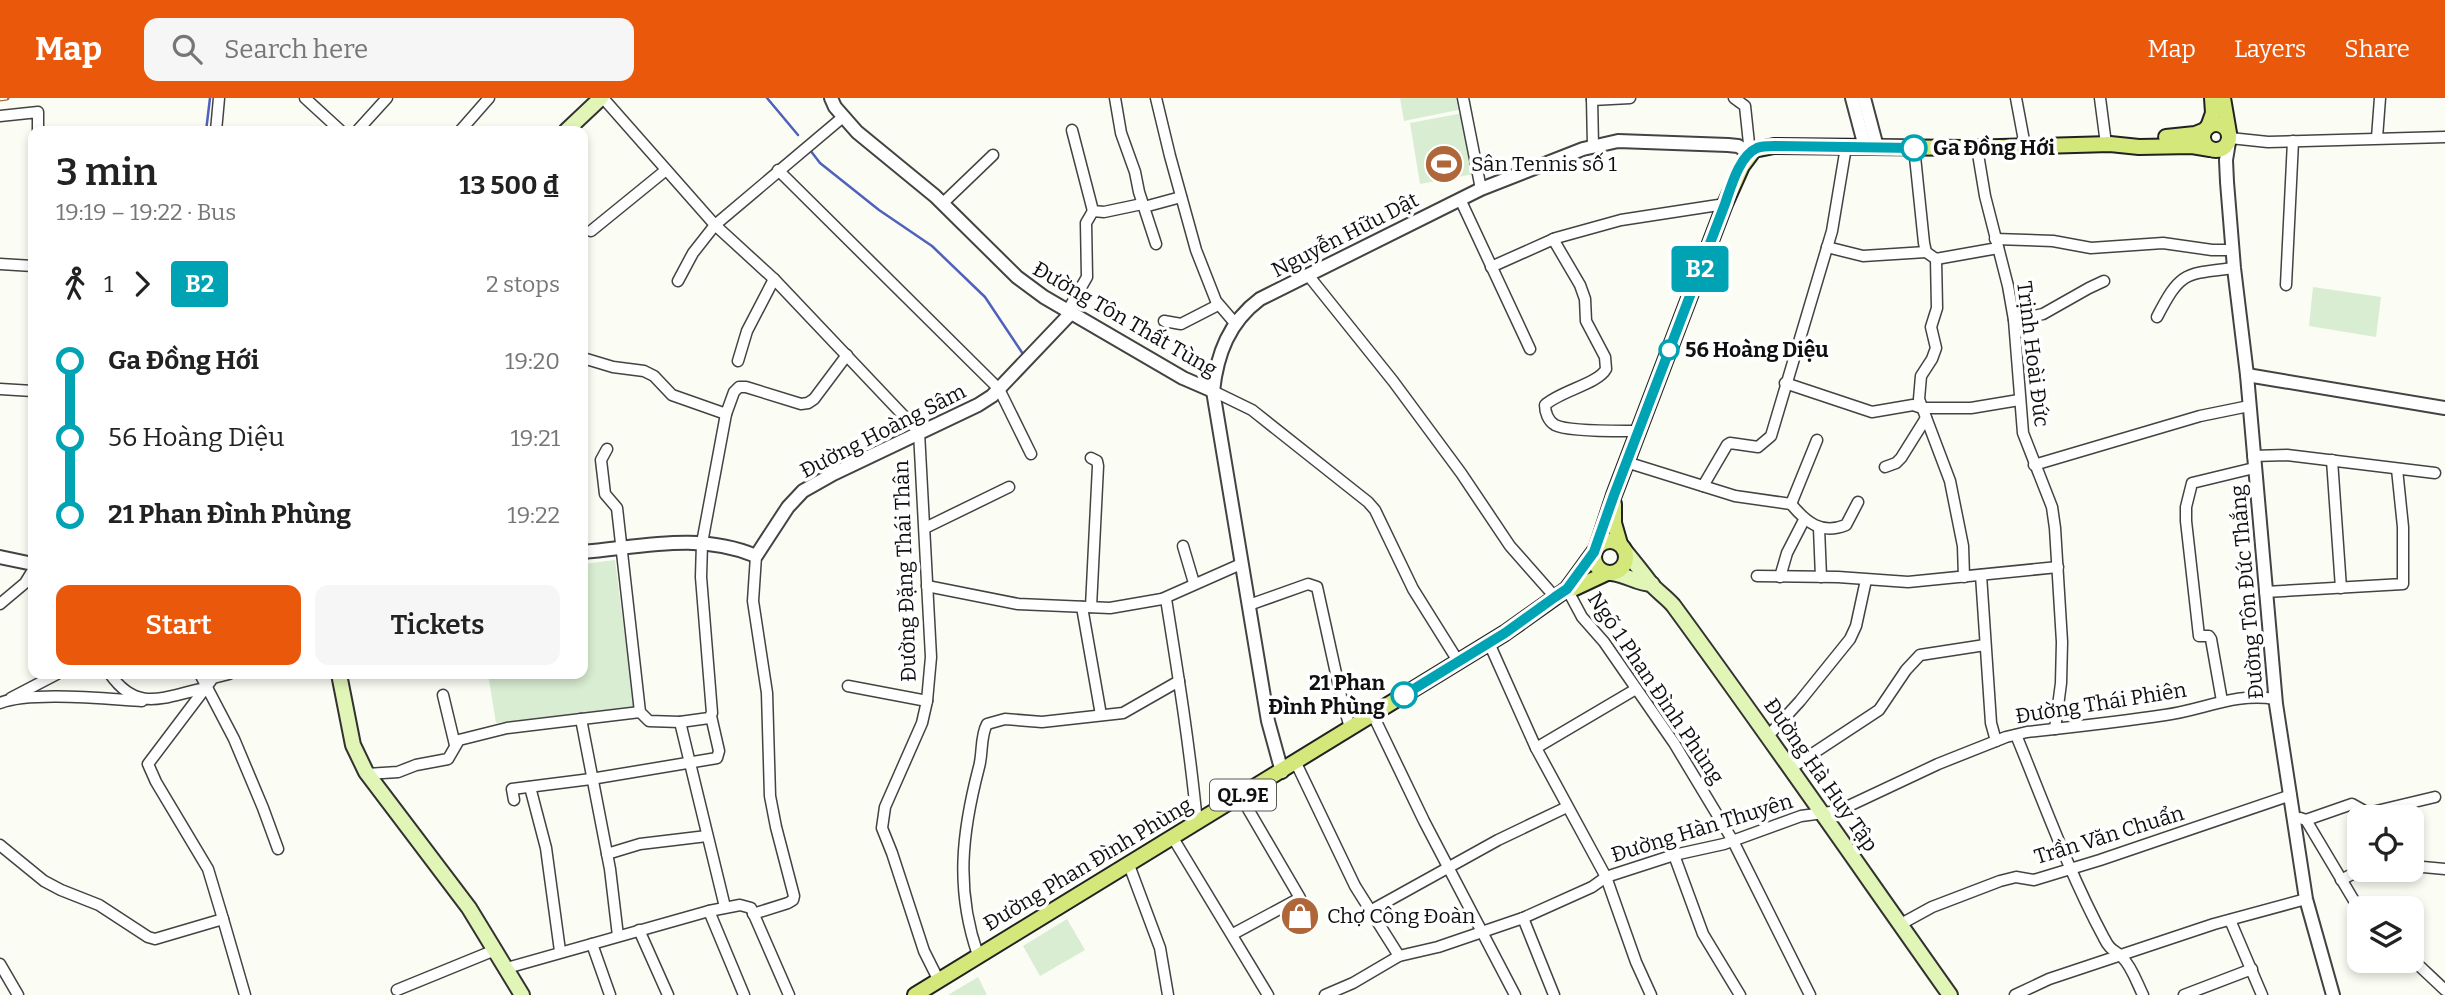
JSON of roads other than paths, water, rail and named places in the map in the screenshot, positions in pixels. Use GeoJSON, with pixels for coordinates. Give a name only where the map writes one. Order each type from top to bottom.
{"type":"FeatureCollection","features":[{"type":"Feature","properties":{"kind":"main road"},"geometry":{"type":"LineString","coordinates":[[571,126],[602,98]]}},
{"type":"Feature","properties":{"kind":"main road"},"geometry":{"type":"LineString","coordinates":[[2212,98],[2213,113],[2203,138],[2212,150]]}},
{"type":"Feature","properties":{"kind":"main road"},"geometry":{"type":"LineString","coordinates":[[1750,153],[1762,146],[1977,148],[2108,144],[2223,149],[2229,138],[2223,98]]}},
{"type":"Feature","properties":{"kind":"main road"},"geometry":{"type":"LineString","coordinates":[[2108,144],[2139,138],[2195,134],[2220,125],[2229,138]]}},
{"type":"Feature","properties":{"kind":"main road","name":"QL.9E"},"geometry":{"type":"LineString","coordinates":[[1596,549],[1626,462],[1725,204],[1736,176],[1750,153]]}},
{"type":"Feature","properties":{"kind":"main road","name":"QL.9E"},"geometry":{"type":"LineString","coordinates":[[1614,495],[1614,523],[1622,548]]}},
{"type":"Feature","properties":{"kind":"main road"},"geometry":{"type":"LineString","coordinates":[[1609,573],[1623,566],[1626,558],[1622,548],[1608,541],[1596,549],[1595,564],[1609,573],[1652,584]]}},
{"type":"Feature","properties":{"kind":"main road","name":"Đường Hà Huy Tập"},"geometry":{"type":"LineString","coordinates":[[1622,548],[1649,577],[1652,584],[1663,592],[1769,735],[1820,813],[1948,994]]}},
{"type":"Feature","properties":{"kind":"main road","name":"Đường Phan Đình Phùng"},"geometry":{"type":"LineString","coordinates":[[1561,593],[1596,549]]}},
{"type":"Feature","properties":{"kind":"main road","name":"Đường Phan Đình Phùng"},"geometry":{"type":"LineString","coordinates":[[915,995],[1282,772],[1489,643],[1561,593],[1609,573]]}},
{"type":"Feature","properties":{"kind":"main road"},"geometry":{"type":"LineString","coordinates":[[340,679],[353,745],[367,774],[469,908],[522,995]]}},
{"type":"Feature","properties":{"kind":"street"},"geometry":{"type":"LineString","coordinates":[[216,126],[219,98]]}},
{"type":"Feature","properties":{"kind":"street"},"geometry":{"type":"LineString","coordinates":[[305,98],[336,126]]}},
{"type":"Feature","properties":{"kind":"street"},"geometry":{"type":"LineString","coordinates":[[362,126],[387,98]]}},
{"type":"Feature","properties":{"kind":"street"},"geometry":{"type":"LineString","coordinates":[[464,126],[489,98]]}},
{"type":"Feature","properties":{"kind":"street","name":"Đường Đặng Thái Thân"},"geometry":{"type":"LineString","coordinates":[[602,98],[715,225],[774,279],[919,432],[932,657],[922,723],[886,807],[882,828],[924,951],[939,981]]}},
{"type":"Feature","properties":{"kind":"street","name":"Đường Tôn Thất Tùng"},"geometry":{"type":"LineString","coordinates":[[831,98],[857,132],[943,203],[1017,277],[1183,378],[1213,391],[1268,722],[1282,772]]}},
{"type":"Feature","properties":{"kind":"street"},"geometry":{"type":"LineString","coordinates":[[1115,98],[1121,133],[1156,243]]}},
{"type":"Feature","properties":{"kind":"street"},"geometry":{"type":"LineString","coordinates":[[1156,98],[1196,250],[1218,305],[1234,323]]}},
{"type":"Feature","properties":{"kind":"street"},"geometry":{"type":"LineString","coordinates":[[1463,98],[1481,189]]}},
{"type":"Feature","properties":{"kind":"street"},"geometry":{"type":"LineString","coordinates":[[1593,146],[1592,99],[1630,98]]}},
{"type":"Feature","properties":{"kind":"street"},"geometry":{"type":"LineString","coordinates":[[1734,98],[1745,106],[1750,153]]}},
{"type":"Feature","properties":{"kind":"street"},"geometry":{"type":"LineString","coordinates":[[1852,98],[1871,147]]}},
{"type":"Feature","properties":{"kind":"street"},"geometry":{"type":"LineString","coordinates":[[1864,98],[1871,147]]}},
{"type":"Feature","properties":{"kind":"street"},"geometry":{"type":"LineString","coordinates":[[2016,98],[2025,146]]}},
{"type":"Feature","properties":{"kind":"street"},"geometry":{"type":"LineString","coordinates":[[2100,98],[2108,144]]}},
{"type":"Feature","properties":{"kind":"street"},"geometry":{"type":"LineString","coordinates":[[2377,138],[2380,98]]}},
{"type":"Feature","properties":{"kind":"street"},"geometry":{"type":"LineString","coordinates":[[0,116],[38,112],[38,126]]}},
{"type":"Feature","properties":{"kind":"street"},"geometry":{"type":"LineString","coordinates":[[678,281],[693,253],[715,225],[843,117]]}},
{"type":"Feature","properties":{"kind":"street"},"geometry":{"type":"LineString","coordinates":[[1070,311],[1087,277],[1086,223],[1093,211],[1072,130]]}},
{"type":"Feature","properties":{"kind":"street"},"geometry":{"type":"LineString","coordinates":[[2227,182],[2229,138],[2267,142],[2445,137]]}},
{"type":"Feature","properties":{"kind":"street","name":"Nguyễn Hữu Dật"},"geometry":{"type":"LineString","coordinates":[[1213,391],[1216,366],[1234,323],[1244,311],[1260,299],[1481,189],[1593,146],[1618,141],[1728,145],[1738,146],[1750,153]]}},
{"type":"Feature","properties":{"kind":"street"},"geometry":{"type":"LineString","coordinates":[[2286,285],[2293,141]]}},
{"type":"Feature","properties":{"kind":"street"},"geometry":{"type":"LineString","coordinates":[[1703,486],[1727,445],[1730,443],[1758,447],[1771,436],[1827,247],[1846,147]]}},
{"type":"Feature","properties":{"kind":"street"},"geometry":{"type":"LineString","coordinates":[[1914,148],[1926,252]]}},
{"type":"Feature","properties":{"kind":"street","name":"Trịnh Hoài Đức"},"geometry":{"type":"LineString","coordinates":[[1977,148],[1985,197],[2014,320],[2023,433],[2052,507],[2062,642],[2061,683],[2055,729]]}},
{"type":"Feature","properties":{"kind":"street"},"geometry":{"type":"LineString","coordinates":[[2212,150],[2221,160],[2227,182]]}},
{"type":"Feature","properties":{"kind":"street"},"geometry":{"type":"LineString","coordinates":[[943,203],[993,155]]}},
{"type":"Feature","properties":{"kind":"street"},"geometry":{"type":"LineString","coordinates":[[591,232],[666,170]]}},
{"type":"Feature","properties":{"kind":"street"},"geometry":{"type":"LineString","coordinates":[[778,170],[999,389],[1031,454]]}},
{"type":"Feature","properties":{"kind":"street","name":"Đường Tôn Đức Thắng"},"geometry":{"type":"LineString","coordinates":[[2227,182],[2276,699],[2291,795],[2299,818],[2306,899],[2333,995]]}},
{"type":"Feature","properties":{"kind":"street"},"geometry":{"type":"LineString","coordinates":[[1093,211],[1104,212],[1181,197]]}},
{"type":"Feature","properties":{"kind":"street"},"geometry":{"type":"LineString","coordinates":[[1460,199],[1530,349]]}},
{"type":"Feature","properties":{"kind":"street"},"geometry":{"type":"LineString","coordinates":[[1492,267],[1553,239],[1650,214],[1725,204]]}},
{"type":"Feature","properties":{"kind":"street"},"geometry":{"type":"LineString","coordinates":[[1553,239],[1580,285],[1585,299],[1589,331],[1605,357],[1606,369],[1600,378],[1586,382],[1545,405],[1547,417],[1555,425],[1638,431]]}},
{"type":"Feature","properties":{"kind":"street"},"geometry":{"type":"LineString","coordinates":[[1827,247],[1863,257],[1926,252],[1936,259],[1996,244],[2053,242],[2091,248],[2163,243],[2233,250]]}},
{"type":"Feature","properties":{"kind":"street"},"geometry":{"type":"LineString","coordinates":[[1936,259],[1937,307],[1931,327],[1936,348],[1921,376],[1919,399],[1950,481],[1963,546],[1964,577]]}},
{"type":"Feature","properties":{"kind":"street"},"geometry":{"type":"LineString","coordinates":[[0,264],[28,266]]}},
{"type":"Feature","properties":{"kind":"street"},"geometry":{"type":"LineString","coordinates":[[2157,317],[2175,286],[2188,275],[2234,268]]}},
{"type":"Feature","properties":{"kind":"street","name":"Ngõ 1 Phan Đình Phùng"},"geometry":{"type":"LineString","coordinates":[[1308,275],[1394,381],[1510,546],[1583,617],[1674,743],[1733,841],[1810,995]]}},
{"type":"Feature","properties":{"kind":"street"},"geometry":{"type":"LineString","coordinates":[[738,361],[747,331],[774,279]]}},
{"type":"Feature","properties":{"kind":"street"},"geometry":{"type":"LineString","coordinates":[[2014,320],[2043,314],[2104,281]]}},
{"type":"Feature","properties":{"kind":"street"},"geometry":{"type":"LineString","coordinates":[[1164,321],[1181,324],[1218,305]]}},
{"type":"Feature","properties":{"kind":"street","name":"Đường Hoàng Sâm"},"geometry":{"type":"LineString","coordinates":[[756,556],[788,507],[803,491],[978,405],[999,389],[1070,311]]}},
{"type":"Feature","properties":{"kind":"street"},"geometry":{"type":"LineString","coordinates":[[513,800],[512,789],[689,764],[718,757],[711,716],[701,577],[702,542],[726,414],[734,392],[739,387],[808,404],[847,355]]}},
{"type":"Feature","properties":{"kind":"street"},"geometry":{"type":"LineString","coordinates":[[588,360],[613,367],[644,371],[654,376],[672,395],[726,414]]}},
{"type":"Feature","properties":{"kind":"street"},"geometry":{"type":"LineString","coordinates":[[2246,375],[2445,408]]}},
{"type":"Feature","properties":{"kind":"street"},"geometry":{"type":"LineString","coordinates":[[1785,383],[1872,412],[1913,405],[1924,413],[2019,400]]}},
{"type":"Feature","properties":{"kind":"street"},"geometry":{"type":"LineString","coordinates":[[0,389],[28,391]]}},
{"type":"Feature","properties":{"kind":"street"},"geometry":{"type":"LineString","coordinates":[[1213,391],[1252,410],[1368,502],[1375,510],[1413,589],[1458,661]]}},
{"type":"Feature","properties":{"kind":"street"},"geometry":{"type":"LineString","coordinates":[[2034,466],[2200,416],[2249,405]]}},
{"type":"Feature","properties":{"kind":"street"},"geometry":{"type":"LineString","coordinates":[[1885,467],[1901,458],[1924,413]]}},
{"type":"Feature","properties":{"kind":"street"},"geometry":{"type":"LineString","coordinates":[[1791,503],[1817,440]]}},
{"type":"Feature","properties":{"kind":"street"},"geometry":{"type":"LineString","coordinates":[[607,449],[601,460],[602,475],[605,494],[617,508],[640,712],[649,721],[680,722],[711,716]]}},
{"type":"Feature","properties":{"kind":"street"},"geometry":{"type":"LineString","coordinates":[[2222,701],[2211,639],[2209,636],[2199,636],[2186,521],[2186,507],[2192,483],[2254,462],[2287,455],[2435,473]]}},
{"type":"Feature","properties":{"kind":"street"},"geometry":{"type":"LineString","coordinates":[[1091,458],[1097,461],[1098,466],[1087,607],[1101,715]]}},
{"type":"Feature","properties":{"kind":"street"},"geometry":{"type":"LineString","coordinates":[[2332,460],[2341,588]]}},
{"type":"Feature","properties":{"kind":"street"},"geometry":{"type":"LineString","coordinates":[[1626,462],[1735,496],[1791,503],[1804,520],[1819,528],[1846,525],[1858,502]]}},
{"type":"Feature","properties":{"kind":"street"},"geometry":{"type":"LineString","coordinates":[[2265,592],[2403,584],[2403,527],[2397,469]]}},
{"type":"Feature","properties":{"kind":"street"},"geometry":{"type":"LineString","coordinates":[[925,528],[1009,487]]}},
{"type":"Feature","properties":{"kind":"street"},"geometry":{"type":"LineString","coordinates":[[1780,577],[1787,554],[1804,520]]}},
{"type":"Feature","properties":{"kind":"street"},"geometry":{"type":"LineString","coordinates":[[1819,528],[1821,578]]}},
{"type":"Feature","properties":{"kind":"street"},"geometry":{"type":"LineString","coordinates":[[588,552],[687,541],[717,544],[756,556],[753,601],[767,693],[770,796],[794,896],[788,904],[753,914]]}},
{"type":"Feature","properties":{"kind":"street"},"geometry":{"type":"LineString","coordinates":[[1183,546],[1194,583]]}},
{"type":"Feature","properties":{"kind":"street"},"geometry":{"type":"LineString","coordinates":[[0,557],[28,563]]}},
{"type":"Feature","properties":{"kind":"street"},"geometry":{"type":"LineString","coordinates":[[1162,599],[1241,564]]}},
{"type":"Feature","properties":{"kind":"street"},"geometry":{"type":"LineString","coordinates":[[1757,576],[1908,582],[2058,567]]}},
{"type":"Feature","properties":{"kind":"street"},"geometry":{"type":"LineString","coordinates":[[1981,575],[1992,723],[1996,741]]}},
{"type":"Feature","properties":{"kind":"street"},"geometry":{"type":"LineString","coordinates":[[0,604],[28,578]]}},
{"type":"Feature","properties":{"kind":"street"},"geometry":{"type":"LineString","coordinates":[[1769,735],[1850,639],[1856,626],[1866,580]]}},
{"type":"Feature","properties":{"kind":"street"},"geometry":{"type":"LineString","coordinates":[[1249,605],[1308,584],[1317,587],[1350,728]]}},
{"type":"Feature","properties":{"kind":"street"},"geometry":{"type":"LineString","coordinates":[[927,586],[1018,604],[1110,608],[1157,598],[1166,599],[1190,749],[1197,823]]}},
{"type":"Feature","properties":{"kind":"street"},"geometry":{"type":"LineString","coordinates":[[1489,643],[1536,748],[1606,877],[1636,962],[1651,995]]}},
{"type":"Feature","properties":{"kind":"street"},"geometry":{"type":"LineString","coordinates":[[1791,768],[1879,710],[1906,670],[1920,655],[1985,645]]}},
{"type":"Feature","properties":{"kind":"street"},"geometry":{"type":"LineString","coordinates":[[4,701],[47,679]]}},
{"type":"Feature","properties":{"kind":"street"},"geometry":{"type":"LineString","coordinates":[[113,679],[121,690],[142,701]]}},
{"type":"Feature","properties":{"kind":"street"},"geometry":{"type":"LineString","coordinates":[[202,679],[225,719],[278,849]]}},
{"type":"Feature","properties":{"kind":"street"},"geometry":{"type":"LineString","coordinates":[[214,679],[148,764],[208,869],[245,995]]}},
{"type":"Feature","properties":{"kind":"street"},"geometry":{"type":"LineString","coordinates":[[978,955],[966,918],[962,869],[970,798],[987,724],[1010,718],[1052,721],[1123,713],[1179,681]]}},
{"type":"Feature","properties":{"kind":"street"},"geometry":{"type":"LineString","coordinates":[[848,686],[927,701]]}},
{"type":"Feature","properties":{"kind":"street"},"geometry":{"type":"LineString","coordinates":[[4,701],[60,698],[142,701],[206,688]]}},
{"type":"Feature","properties":{"kind":"street"},"geometry":{"type":"LineString","coordinates":[[1536,748],[1636,689]]}},
{"type":"Feature","properties":{"kind":"street"},"geometry":{"type":"LineString","coordinates":[[367,774],[398,772],[416,765],[448,759],[453,754],[455,745],[443,695]]}},
{"type":"Feature","properties":{"kind":"street","name":"Đường Thái Phiên"},"geometry":{"type":"LineString","coordinates":[[1820,813],[1838,811],[1910,776],[2016,735],[2169,715],[2237,697],[2261,696],[2276,699]]}},
{"type":"Feature","properties":{"kind":"street"},"geometry":{"type":"LineString","coordinates":[[455,745],[459,740],[506,728],[640,712]]}},
{"type":"Feature","properties":{"kind":"street"},"geometry":{"type":"LineString","coordinates":[[1373,715],[1515,995]]}},
{"type":"Feature","properties":{"kind":"street"},"geometry":{"type":"LineString","coordinates":[[581,719],[607,854],[618,936]]}},
{"type":"Feature","properties":{"kind":"street"},"geometry":{"type":"LineString","coordinates":[[680,722],[725,906]]}},
{"type":"Feature","properties":{"kind":"street"},"geometry":{"type":"LineString","coordinates":[[2016,735],[2071,869],[2105,941],[2112,951],[2121,956],[2143,995]]}},
{"type":"Feature","properties":{"kind":"street"},"geometry":{"type":"LineString","coordinates":[[1296,763],[1341,859],[1399,956]]}},
{"type":"Feature","properties":{"kind":"street"},"geometry":{"type":"LineString","coordinates":[[530,787],[546,848],[560,951]]}},
{"type":"Feature","properties":{"kind":"street","name":"Trần Văn Chuẩn"},"geometry":{"type":"LineString","coordinates":[[1901,924],[1932,907],[2000,881],[2016,877],[2034,880],[2291,795]]}},
{"type":"Feature","properties":{"kind":"street"},"geometry":{"type":"LineString","coordinates":[[1233,934],[1300,898],[1241,797]]}},
{"type":"Feature","properties":{"kind":"street"},"geometry":{"type":"LineString","coordinates":[[2351,896],[2299,818],[2352,804],[2368,813],[2435,797]]}},
{"type":"Feature","properties":{"kind":"street"},"geometry":{"type":"LineString","coordinates":[[1370,911],[1448,867],[1567,807]]}},
{"type":"Feature","properties":{"kind":"street","name":"Đường Hàn Thuyên"},"geometry":{"type":"LineString","coordinates":[[1331,994],[1399,956],[1483,933],[1523,918],[1592,887],[1606,877],[1674,855],[1733,841],[1801,816],[1820,813]]}},
{"type":"Feature","properties":{"kind":"street"},"geometry":{"type":"LineString","coordinates":[[607,854],[640,844],[707,836]]}},
{"type":"Feature","properties":{"kind":"street"},"geometry":{"type":"LineString","coordinates":[[1173,838],[1268,995]]}},
{"type":"Feature","properties":{"kind":"street"},"geometry":{"type":"LineString","coordinates":[[0,845],[44,881],[99,905],[148,937],[155,939],[223,919]]}},
{"type":"Feature","properties":{"kind":"street"},"geometry":{"type":"LineString","coordinates":[[1674,855],[1703,934],[1740,995]]}},
{"type":"Feature","properties":{"kind":"street"},"geometry":{"type":"LineString","coordinates":[[1129,865],[1160,948],[1168,995]]}},
{"type":"Feature","properties":{"kind":"street"},"geometry":{"type":"LineString","coordinates":[[2424,867],[2445,869]]}},
{"type":"Feature","properties":{"kind":"street"},"geometry":{"type":"LineString","coordinates":[[2341,880],[2347,877]]}},
{"type":"Feature","properties":{"kind":"street"},"geometry":{"type":"LineString","coordinates":[[2015,995],[2049,979],[2230,920],[2306,899]]}},
{"type":"Feature","properties":{"kind":"street"},"geometry":{"type":"LineString","coordinates":[[507,968],[725,906],[745,905],[751,908],[789,995]]}},
{"type":"Feature","properties":{"kind":"street"},"geometry":{"type":"LineString","coordinates":[[709,911],[744,995]]}},
{"type":"Feature","properties":{"kind":"street"},"geometry":{"type":"LineString","coordinates":[[1523,918],[1554,995]]}},
{"type":"Feature","properties":{"kind":"street"},"geometry":{"type":"LineString","coordinates":[[2230,920],[2262,995]]}},
{"type":"Feature","properties":{"kind":"street"},"geometry":{"type":"LineString","coordinates":[[639,930],[668,995]]}},
{"type":"Feature","properties":{"kind":"street"},"geometry":{"type":"LineString","coordinates":[[592,944],[610,995]]}},
{"type":"Feature","properties":{"kind":"street"},"geometry":{"type":"LineString","coordinates":[[397,990],[495,950]]}},
{"type":"Feature","properties":{"kind":"street"},"geometry":{"type":"LineString","coordinates":[[0,964],[18,995]]}},
{"type":"Feature","properties":{"kind":"street"},"geometry":{"type":"LineString","coordinates":[[2184,995],[2252,970]]}},
{"type":"Feature","properties":{"kind":"street"},"geometry":{"type":"LineString","coordinates":[[2424,970],[2445,990]]}},
{"type":"Feature","properties":{"kind":"waterway"},"geometry":{"type":"LineString","coordinates":[[207,126],[210,98]]}},
{"type":"Feature","properties":{"kind":"waterway"},"geometry":{"type":"LineString","coordinates":[[767,98],[798,135]]}},
{"type":"Feature","properties":{"kind":"waterway"},"geometry":{"type":"LineString","coordinates":[[810,150],[820,163],[879,210],[932,246],[985,297],[1023,354]]}},
{"type":"Feature","properties":{"kind":"railway"},"geometry":{"type":"LineString","coordinates":[[0,99],[7,98]]}},
{"type":"Feature","properties":{"kind":"place","name":"Ga Đồng Hới"},"geometry":{"type":"Point","coordinates":[1914,148]}},
{"type":"Feature","properties":{"kind":"place","name":"Sân Tennis số 1"},"geometry":{"type":"Point","coordinates":[1444,164]}},
{"type":"Feature","properties":{"kind":"place","name":"56 Hoàng Diệu"},"geometry":{"type":"Point","coordinates":[1669,350]}},
{"type":"Feature","properties":{"kind":"place","name":"21 Phan Đình Phùng"},"geometry":{"type":"Point","coordinates":[1404,695]}},
{"type":"Feature","properties":{"kind":"place","name":"Chợ Công Đoàn"},"geometry":{"type":"Point","coordinates":[1300,916]}}]}
